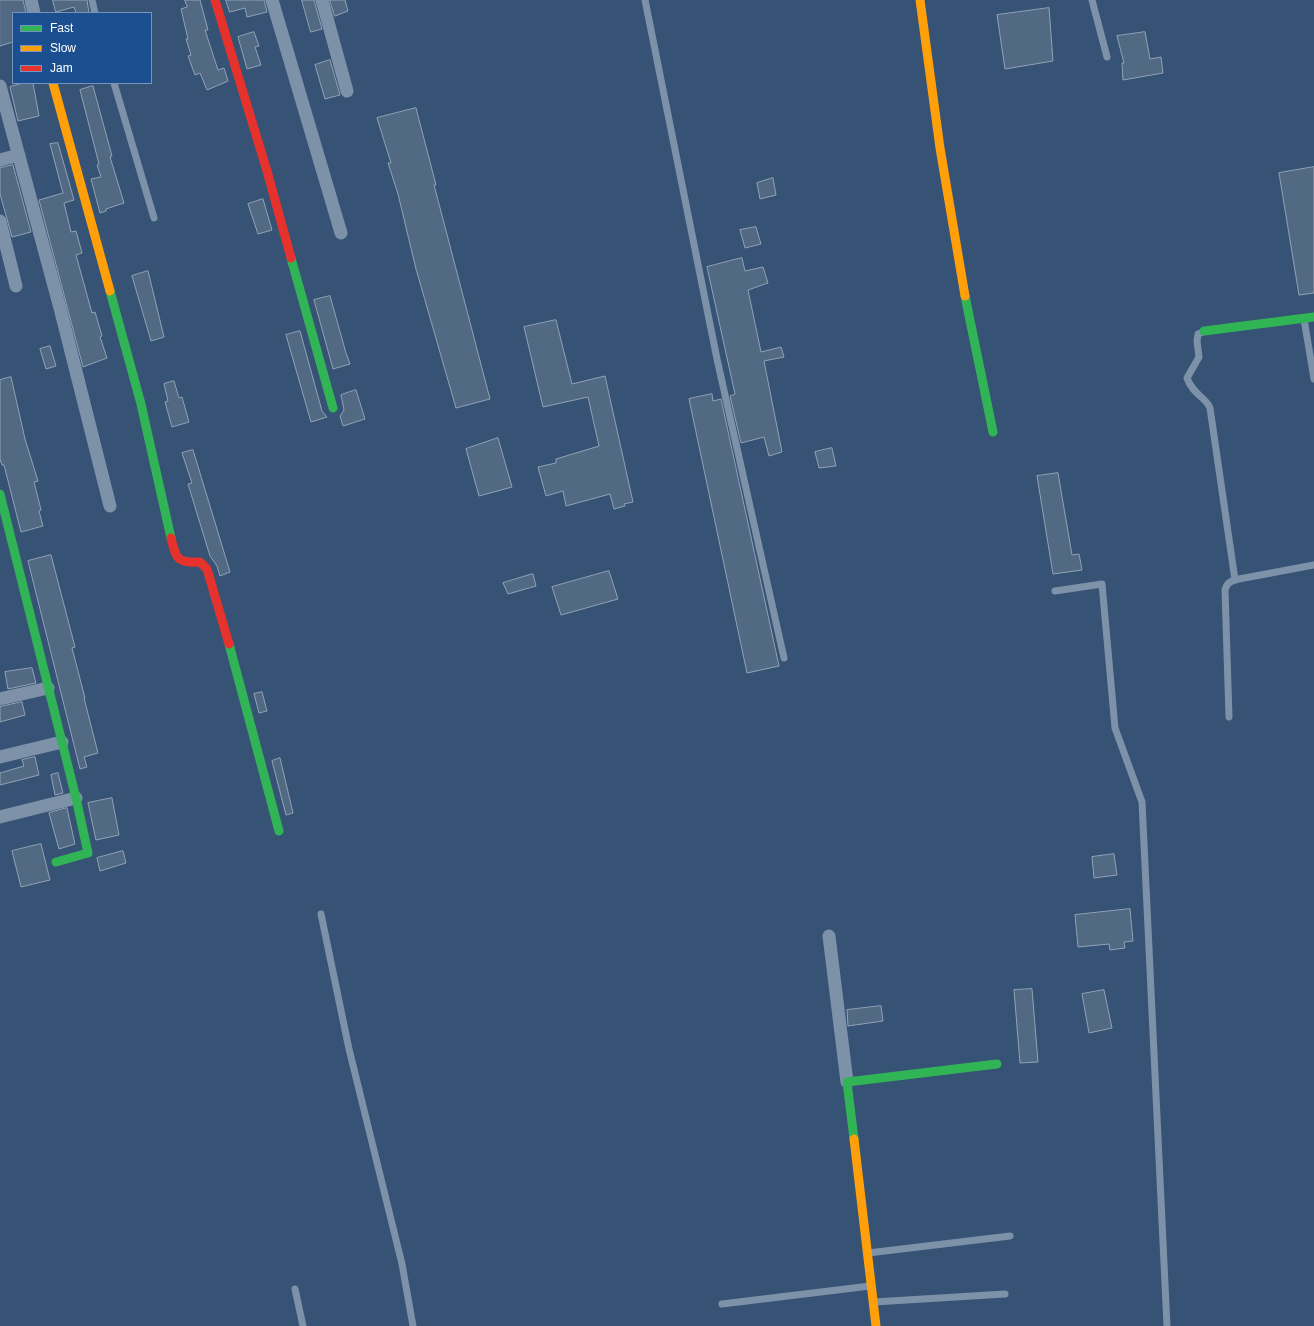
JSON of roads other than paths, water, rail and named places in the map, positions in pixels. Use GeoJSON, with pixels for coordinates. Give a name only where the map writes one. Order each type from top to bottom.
{"type":"FeatureCollection","features":[{"type":"Feature","properties":{"kind":"street"},"geometry":{"type":"LineString","coordinates":[[31,0],[34,12]]}},
{"type":"Feature","properties":{"kind":"street"},"geometry":{"type":"LineString","coordinates":[[215,0],[267,170],[333,408]]}},
{"type":"Feature","properties":{"kind":"street"},"geometry":{"type":"LineString","coordinates":[[272,0],[342,233]]}},
{"type":"Feature","properties":{"kind":"street"},"geometry":{"type":"LineString","coordinates":[[322,0],[347,91]]}},
{"type":"Feature","properties":{"kind":"street"},"geometry":{"type":"LineString","coordinates":[[920,0],[940,148],[963,288],[993,432]]}},
{"type":"Feature","properties":{"kind":"street"},"geometry":{"type":"LineString","coordinates":[[53,84],[141,404],[175,553],[178,559],[183,562],[200,562],[207,569],[227,637],[279,831]]}},
{"type":"Feature","properties":{"kind":"street"},"geometry":{"type":"LineString","coordinates":[[0,86],[110,506]]}},
{"type":"Feature","properties":{"kind":"street"},"geometry":{"type":"LineString","coordinates":[[0,160],[19,155]]}},
{"type":"Feature","properties":{"kind":"street"},"geometry":{"type":"LineString","coordinates":[[0,221],[16,286]]}},
{"type":"Feature","properties":{"kind":"street"},"geometry":{"type":"LineString","coordinates":[[1204,331],[1314,317]]}},
{"type":"Feature","properties":{"kind":"street"},"geometry":{"type":"LineString","coordinates":[[0,494],[6,542],[48,688],[76,798],[88,853],[56,862]]}},
{"type":"Feature","properties":{"kind":"street"},"geometry":{"type":"LineString","coordinates":[[0,699],[48,688]]}},
{"type":"Feature","properties":{"kind":"street"},"geometry":{"type":"LineString","coordinates":[[0,757],[62,742]]}},
{"type":"Feature","properties":{"kind":"street"},"geometry":{"type":"LineString","coordinates":[[0,817],[76,798]]}},
{"type":"Feature","properties":{"kind":"street"},"geometry":{"type":"LineString","coordinates":[[829,936],[876,1326]]}},
{"type":"Feature","properties":{"kind":"street"},"geometry":{"type":"LineString","coordinates":[[847,1082],[997,1064]]}},
{"type":"Feature","properties":{"kind":"lane"},"geometry":{"type":"LineString","coordinates":[[92,0],[95,12]]}},
{"type":"Feature","properties":{"kind":"lane"},"geometry":{"type":"LineString","coordinates":[[645,0],[717,359],[784,658]]}},
{"type":"Feature","properties":{"kind":"lane"},"geometry":{"type":"LineString","coordinates":[[1092,0],[1107,56]]}},
{"type":"Feature","properties":{"kind":"lane"},"geometry":{"type":"LineString","coordinates":[[114,84],[154,218]]}},
{"type":"Feature","properties":{"kind":"lane"},"geometry":{"type":"LineString","coordinates":[[1304,318],[1314,379]]}},
{"type":"Feature","properties":{"kind":"lane"},"geometry":{"type":"LineString","coordinates":[[1204,331],[1198,334],[1197,341],[1199,357],[1187,378],[1194,392],[1208,403],[1210,408],[1235,580]]}},
{"type":"Feature","properties":{"kind":"lane"},"geometry":{"type":"LineString","coordinates":[[1230,717],[1224,590],[1226,584],[1235,580],[1314,566]]}},
{"type":"Feature","properties":{"kind":"lane"},"geometry":{"type":"LineString","coordinates":[[1055,591],[1102,584],[1115,728],[1142,802],[1167,1326]]}},
{"type":"Feature","properties":{"kind":"lane"},"geometry":{"type":"LineString","coordinates":[[321,914],[349,1049],[402,1264],[413,1326]]}},
{"type":"Feature","properties":{"kind":"lane"},"geometry":{"type":"LineString","coordinates":[[868,1253],[1010,1236]]}},
{"type":"Feature","properties":{"kind":"lane"},"geometry":{"type":"LineString","coordinates":[[722,1304],[871,1286]]}},
{"type":"Feature","properties":{"kind":"lane"},"geometry":{"type":"LineString","coordinates":[[295,1290],[303,1326]]}},
{"type":"Feature","properties":{"kind":"lane"},"geometry":{"type":"LineString","coordinates":[[873,1302],[1005,1294]]}}]}
